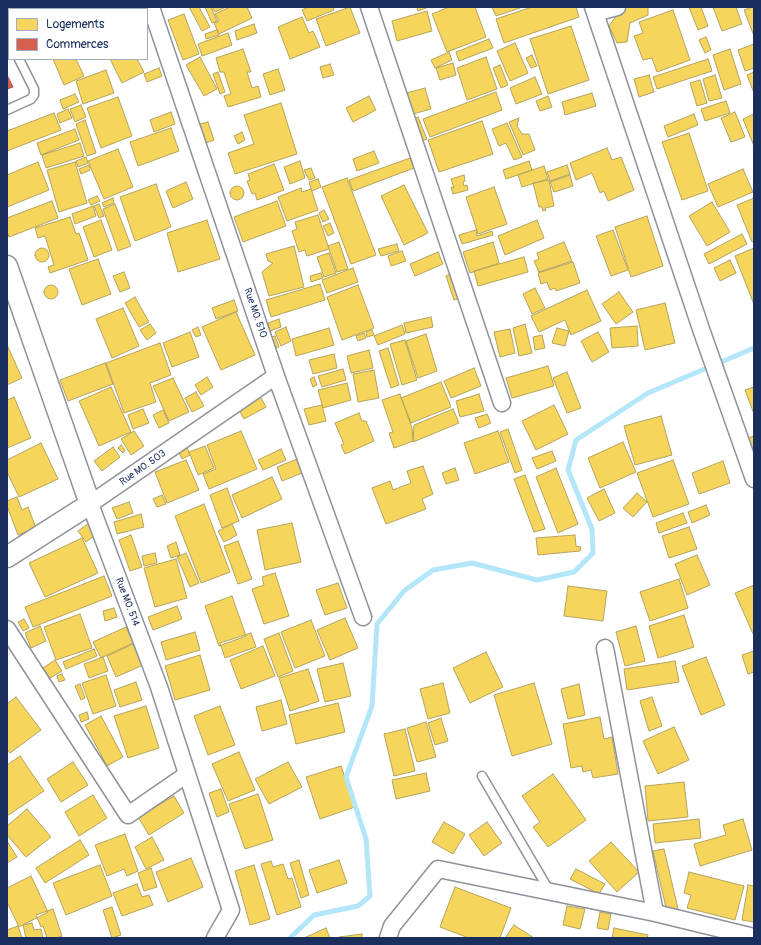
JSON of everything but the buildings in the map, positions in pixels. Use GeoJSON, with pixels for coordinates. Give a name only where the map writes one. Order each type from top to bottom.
{"type":"FeatureCollection","features":[{"type":"Feature","properties":{"kind":"street","name":"Rue MO. 510"},"geometry":{"type":"LineString","coordinates":[[151,7],[276,376],[363,617]]}},
{"type":"Feature","properties":{"kind":"street"},"geometry":{"type":"LineString","coordinates":[[368,7],[502,403]]}},
{"type":"Feature","properties":{"kind":"street"},"geometry":{"type":"LineString","coordinates":[[617,7],[594,10],[702,332],[754,479]]}},
{"type":"Feature","properties":{"kind":"street","name":"Rue MO. 514"},"geometry":{"type":"LineString","coordinates":[[7,266],[90,504],[159,687],[186,775],[231,910],[215,938]]}},
{"type":"Feature","properties":{"kind":"street","name":"Rue MO. 503"},"geometry":{"type":"LineString","coordinates":[[7,557],[90,504],[276,376]]}},
{"type":"Feature","properties":{"kind":"street"},"geometry":{"type":"LineString","coordinates":[[7,629],[128,815],[186,775]]}},
{"type":"Feature","properties":{"kind":"street"},"geometry":{"type":"LineString","coordinates":[[605,648],[655,913]]}},
{"type":"Feature","properties":{"kind":"street"},"geometry":{"type":"LineString","coordinates":[[388,938],[392,926],[438,869],[550,893],[655,913],[754,937]]}},
{"type":"Feature","properties":{"kind":"lane"},"geometry":{"type":"LineString","coordinates":[[7,110],[30,99],[34,95],[34,89],[20,60]]}},
{"type":"Feature","properties":{"kind":"lane"},"geometry":{"type":"LineString","coordinates":[[482,776],[550,893]]}},
{"type":"Feature","properties":{"kind":"waterway"},"geometry":{"type":"LineString","coordinates":[[290,938],[314,915],[358,906],[370,896],[366,839],[346,777],[372,706],[377,624],[404,591],[433,570],[472,563],[537,580],[574,572],[593,553],[592,529],[568,470],[576,440],[648,393],[754,348]]}}]}
